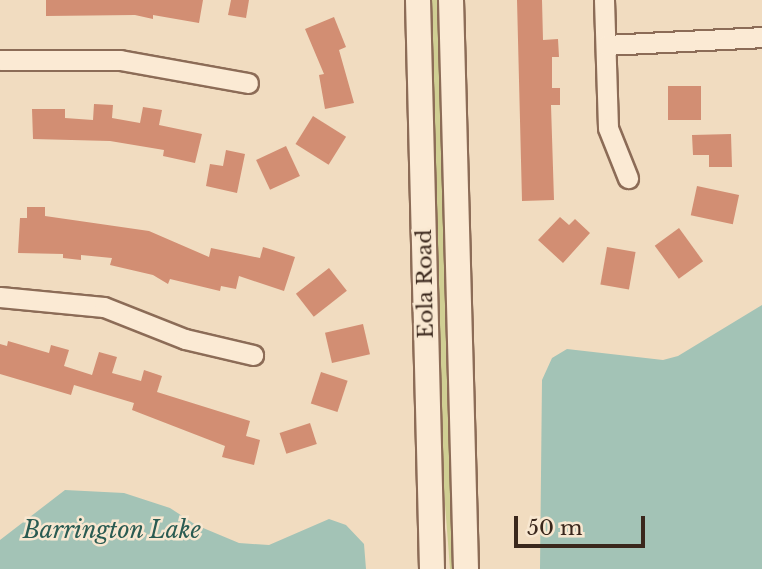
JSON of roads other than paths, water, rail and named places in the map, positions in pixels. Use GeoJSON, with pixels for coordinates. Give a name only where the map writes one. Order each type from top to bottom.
{"type":"FeatureCollection","features":[{"type":"Feature","properties":{"kind":"street","name":"Eola Road"},"geometry":{"type":"LineString","coordinates":[[418,0],[432,569]]}},
{"type":"Feature","properties":{"kind":"street","name":"Eola Road"},"geometry":{"type":"LineString","coordinates":[[451,0],[466,569]]}},
{"type":"Feature","properties":{"kind":"street"},"geometry":{"type":"LineString","coordinates":[[604,0],[608,128],[628,178]]}},
{"type":"Feature","properties":{"kind":"street"},"geometry":{"type":"LineString","coordinates":[[606,45],[762,37]]}},
{"type":"Feature","properties":{"kind":"street"},"geometry":{"type":"LineString","coordinates":[[0,60],[120,60],[248,83]]}},
{"type":"Feature","properties":{"kind":"street"},"geometry":{"type":"LineString","coordinates":[[0,297],[104,307],[185,339],[253,355]]}},
{"type":"Feature","properties":{"kind":"water"},"geometry":{"type":"Polygon","coordinates":[[[762,305],[762,569],[540,569],[542,380],[552,358],[567,349],[663,360],[678,356],[762,305]]]}},
{"type":"Feature","properties":{"kind":"water","name":"Barrington Lake"},"geometry":{"type":"Polygon","coordinates":[[[65,490],[124,493],[170,508],[196,525],[239,543],[269,545],[329,519],[346,525],[364,544],[366,569],[0,569],[0,540],[65,490]]]}}]}
